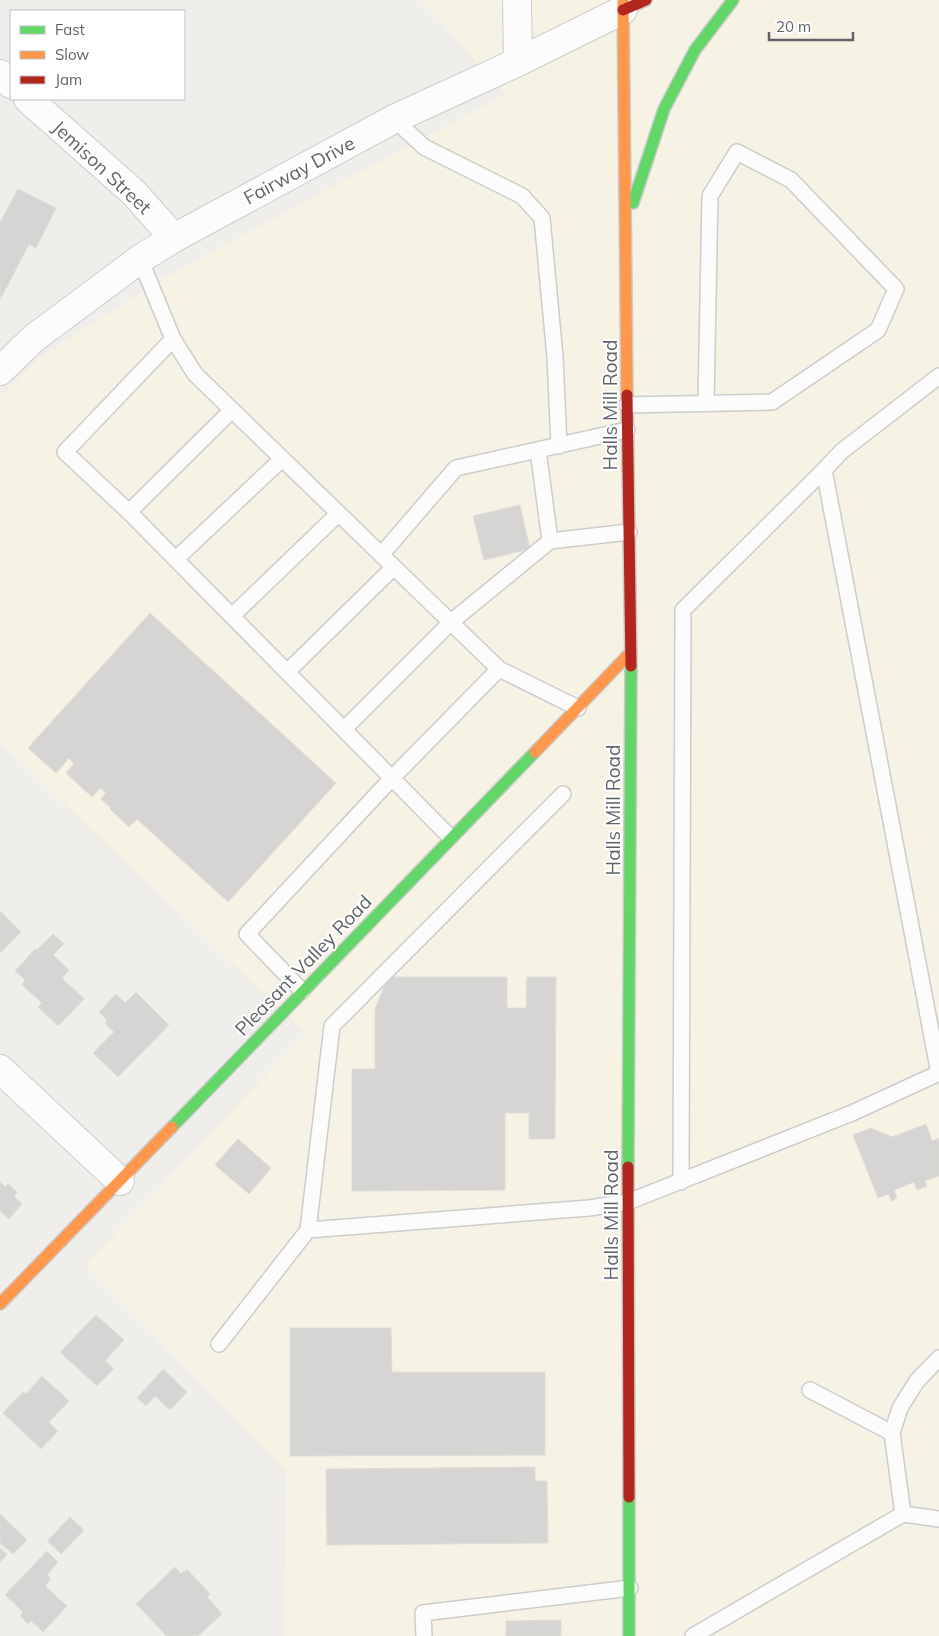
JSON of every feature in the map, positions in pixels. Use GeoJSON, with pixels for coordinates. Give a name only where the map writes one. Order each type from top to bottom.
{"type":"FeatureCollection","features":[{"type":"Feature","properties":{"kind":"street"},"geometry":{"type":"LineString","coordinates":[[516,0],[518,62]]}},
{"type":"Feature","properties":{"kind":"street"},"geometry":{"type":"LineString","coordinates":[[626,224],[664,109],[695,50],[733,0]]}},
{"type":"Feature","properties":{"kind":"street","name":"Fairway Drive"},"geometry":{"type":"LineString","coordinates":[[0,371],[34,338],[140,259],[174,238],[394,119],[518,62],[631,3]]}},
{"type":"Feature","properties":{"kind":"street","name":"Halls Mill Road"},"geometry":{"type":"LineString","coordinates":[[629,1636],[628,1202],[631,652],[626,224],[631,3]]}},
{"type":"Feature","properties":{"kind":"street"},"geometry":{"type":"LineString","coordinates":[[0,74],[10,83]]}},
{"type":"Feature","properties":{"kind":"street","name":"Jemison Street"},"geometry":{"type":"LineString","coordinates":[[29,100],[134,193],[174,238]]}},
{"type":"Feature","properties":{"kind":"street","name":"Pleasant Valley Road"},"geometry":{"type":"LineString","coordinates":[[0,1304],[631,652]]}},
{"type":"Feature","properties":{"kind":"street"},"geometry":{"type":"LineString","coordinates":[[0,1068],[120,1181]]}},
{"type":"Feature","properties":{"kind":"lane"},"geometry":{"type":"LineString","coordinates":[[394,119],[424,147],[522,196],[542,218],[555,356],[559,446]]}},
{"type":"Feature","properties":{"kind":"lane"},"geometry":{"type":"LineString","coordinates":[[627,405],[772,402],[878,330],[896,289],[791,180],[736,152],[710,196],[706,402]]}},
{"type":"Feature","properties":{"kind":"lane"},"geometry":{"type":"LineString","coordinates":[[140,259],[173,339],[195,374],[499,669],[578,708]]}},
{"type":"Feature","properties":{"kind":"lane"},"geometry":{"type":"LineString","coordinates":[[173,339],[65,452],[129,512],[450,837]]}},
{"type":"Feature","properties":{"kind":"lane"},"geometry":{"type":"LineString","coordinates":[[681,1182],[683,610],[842,451],[939,376]]}},
{"type":"Feature","properties":{"kind":"lane"},"geometry":{"type":"LineString","coordinates":[[129,512],[232,410]]}},
{"type":"Feature","properties":{"kind":"lane"},"geometry":{"type":"LineString","coordinates":[[381,555],[456,468],[627,430]]}},
{"type":"Feature","properties":{"kind":"lane"},"geometry":{"type":"LineString","coordinates":[[538,450],[550,541]]}},
{"type":"Feature","properties":{"kind":"lane"},"geometry":{"type":"LineString","coordinates":[[176,559],[282,459]]}},
{"type":"Feature","properties":{"kind":"lane"},"geometry":{"type":"LineString","coordinates":[[308,1230],[589,1208],[628,1202],[852,1113],[939,1073],[824,470]]}},
{"type":"Feature","properties":{"kind":"lane"},"geometry":{"type":"LineString","coordinates":[[232,616],[338,514]]}},
{"type":"Feature","properties":{"kind":"lane"},"geometry":{"type":"LineString","coordinates":[[344,729],[451,622],[550,541],[629,532]]}},
{"type":"Feature","properties":{"kind":"lane"},"geometry":{"type":"LineString","coordinates":[[287,672],[394,567]]}},
{"type":"Feature","properties":{"kind":"lane"},"geometry":{"type":"LineString","coordinates":[[302,992],[247,934],[392,778],[499,669]]}},
{"type":"Feature","properties":{"kind":"lane"},"geometry":{"type":"LineString","coordinates":[[219,1344],[308,1230],[332,1026],[563,794]]}},
{"type":"Feature","properties":{"kind":"lane"},"geometry":{"type":"LineString","coordinates":[[903,1514],[892,1432],[900,1408],[917,1381],[939,1358]]}},
{"type":"Feature","properties":{"kind":"lane"},"geometry":{"type":"LineString","coordinates":[[810,1390],[892,1432]]}},
{"type":"Feature","properties":{"kind":"lane"},"geometry":{"type":"LineString","coordinates":[[693,1636],[903,1514],[939,1519]]}},
{"type":"Feature","properties":{"kind":"lane"},"geometry":{"type":"LineString","coordinates":[[424,1636],[423,1614],[630,1588]]}},
{"type":"Feature","properties":{"kind":"shaded area"},"geometry":{"type":"Polygon","coordinates":[[[421,0],[939,0],[939,1636],[285,1636],[286,1471],[86,1265],[306,1033],[0,742],[0,397],[40,357],[176,271],[506,94],[421,0]]]}},
{"type":"Feature","properties":{"kind":"building"},"geometry":{"type":"Polygon","coordinates":[[[18,189],[56,208],[36,248],[29,244],[0,300],[0,223],[18,189]]]}},
{"type":"Feature","properties":{"kind":"building"},"geometry":{"type":"Polygon","coordinates":[[[520,505],[530,549],[484,560],[473,516],[520,505]]]}},
{"type":"Feature","properties":{"kind":"building"},"geometry":{"type":"Polygon","coordinates":[[[150,613],[336,783],[228,902],[137,819],[129,827],[101,799],[106,793],[100,788],[92,797],[66,773],[74,764],[69,758],[56,773],[28,748],[150,613]]]}},
{"type":"Feature","properties":{"kind":"building"},"geometry":{"type":"Polygon","coordinates":[[[0,911],[21,932],[0,953],[0,911]]]}},
{"type":"Feature","properties":{"kind":"building"},"geometry":{"type":"Polygon","coordinates":[[[53,934],[64,944],[53,955],[69,970],[62,978],[84,999],[58,1026],[38,1007],[42,1003],[22,985],[25,980],[15,971],[35,949],[37,950],[53,934]]]}},
{"type":"Feature","properties":{"kind":"building"},"geometry":{"type":"Polygon","coordinates":[[[388,977],[507,977],[507,1008],[526,1008],[527,977],[556,977],[555,1139],[529,1139],[529,1113],[505,1113],[505,1190],[352,1191],[352,1069],[375,1069],[375,1009],[388,977]]]}},
{"type":"Feature","properties":{"kind":"building"},"geometry":{"type":"Polygon","coordinates":[[[136,992],[169,1025],[118,1077],[93,1053],[114,1032],[105,1023],[107,1020],[99,1012],[116,994],[125,1003],[136,992]]]}},
{"type":"Feature","properties":{"kind":"building"},"geometry":{"type":"Polygon","coordinates":[[[926,1124],[932,1141],[939,1138],[939,1176],[925,1181],[927,1186],[917,1190],[914,1182],[894,1190],[897,1198],[891,1201],[889,1194],[878,1198],[853,1135],[871,1128],[892,1137],[926,1124]]]}},
{"type":"Feature","properties":{"kind":"building"},"geometry":{"type":"Polygon","coordinates":[[[238,1139],[271,1168],[249,1194],[215,1165],[238,1139]]]}},
{"type":"Feature","properties":{"kind":"building"},"geometry":{"type":"Polygon","coordinates":[[[0,1182],[5,1187],[8,1184],[17,1192],[14,1196],[22,1204],[9,1219],[0,1211],[0,1182]]]}},
{"type":"Feature","properties":{"kind":"building"},"geometry":{"type":"Polygon","coordinates":[[[96,1315],[124,1340],[105,1361],[114,1369],[97,1386],[60,1352],[96,1315]]]}},
{"type":"Feature","properties":{"kind":"building"},"geometry":{"type":"Polygon","coordinates":[[[290,1328],[391,1328],[392,1372],[545,1372],[545,1455],[290,1456],[290,1328]]]}},
{"type":"Feature","properties":{"kind":"building"},"geometry":{"type":"Polygon","coordinates":[[[163,1369],[187,1392],[170,1410],[155,1396],[146,1406],[137,1398],[163,1369]]]}},
{"type":"Feature","properties":{"kind":"building"},"geometry":{"type":"Polygon","coordinates":[[[42,1376],[69,1401],[49,1422],[58,1431],[41,1449],[3,1413],[23,1392],[26,1394],[42,1376]]]}},
{"type":"Feature","properties":{"kind":"building"},"geometry":{"type":"Polygon","coordinates":[[[535,1467],[535,1481],[547,1481],[548,1543],[327,1545],[326,1469],[535,1467]]]}},
{"type":"Feature","properties":{"kind":"building"},"geometry":{"type":"Polygon","coordinates":[[[0,1514],[27,1540],[13,1554],[0,1543],[0,1514]]]}},
{"type":"Feature","properties":{"kind":"building"},"geometry":{"type":"Polygon","coordinates":[[[70,1517],[84,1530],[61,1554],[47,1541],[70,1517]]]}},
{"type":"Feature","properties":{"kind":"building"},"geometry":{"type":"Polygon","coordinates":[[[0,1548],[7,1554],[0,1562],[0,1548]]]}},
{"type":"Feature","properties":{"kind":"building"},"geometry":{"type":"Polygon","coordinates":[[[47,1551],[58,1562],[47,1575],[51,1579],[45,1586],[67,1606],[43,1632],[31,1621],[28,1624],[20,1616],[23,1612],[5,1595],[47,1551]]]}},
{"type":"Feature","properties":{"kind":"building"},"geometry":{"type":"Polygon","coordinates":[[[175,1567],[181,1574],[187,1569],[210,1594],[207,1597],[222,1614],[198,1636],[167,1636],[136,1604],[175,1567]]]}},
{"type":"Feature","properties":{"kind":"building"},"geometry":{"type":"Polygon","coordinates":[[[561,1620],[561,1636],[506,1636],[506,1621],[561,1620]]]}},
{"type":"Feature","properties":{"kind":"traffic: fast"},"geometry":{"type":"LineString","coordinates":[[633,203],[664,109],[695,50],[733,0]]}},
{"type":"Feature","properties":{"kind":"traffic: fast"},"geometry":{"type":"LineString","coordinates":[[628,1167],[631,666]]}},
{"type":"Feature","properties":{"kind":"traffic: fast"},"geometry":{"type":"LineString","coordinates":[[172,1127],[535,752]]}},
{"type":"Feature","properties":{"kind":"traffic: fast"},"geometry":{"type":"LineString","coordinates":[[629,1497],[629,1636]]}},
{"type":"Feature","properties":{"kind":"traffic: slow"},"geometry":{"type":"LineString","coordinates":[[623,0],[627,395]]}},
{"type":"Feature","properties":{"kind":"traffic: slow"},"geometry":{"type":"LineString","coordinates":[[535,752],[631,652]]}},
{"type":"Feature","properties":{"kind":"traffic: slow"},"geometry":{"type":"LineString","coordinates":[[0,1304],[172,1127]]}},
{"type":"Feature","properties":{"kind":"traffic: jam"},"geometry":{"type":"LineString","coordinates":[[623,10],[646,0]]}},
{"type":"Feature","properties":{"kind":"traffic: jam"},"geometry":{"type":"LineString","coordinates":[[627,395],[631,666]]}},
{"type":"Feature","properties":{"kind":"traffic: jam"},"geometry":{"type":"LineString","coordinates":[[628,1167],[629,1497]]}}]}
